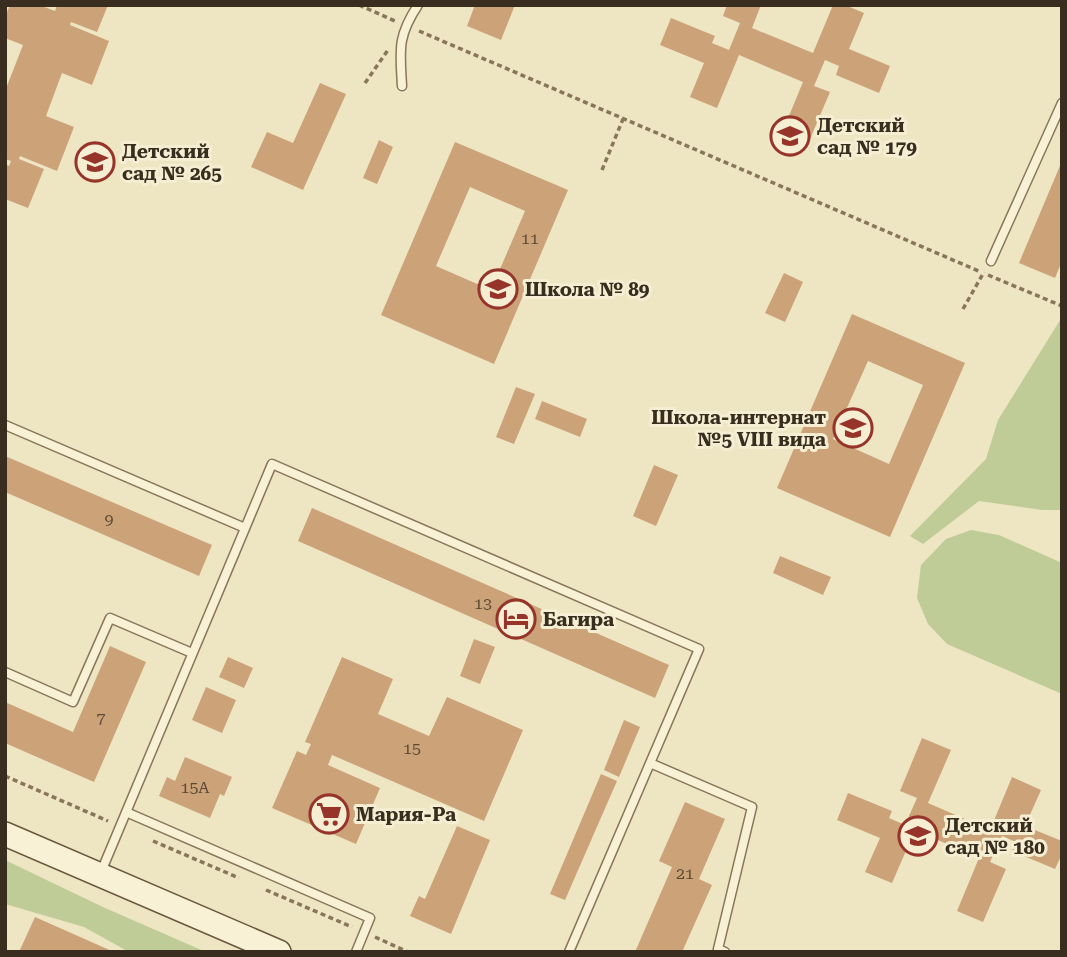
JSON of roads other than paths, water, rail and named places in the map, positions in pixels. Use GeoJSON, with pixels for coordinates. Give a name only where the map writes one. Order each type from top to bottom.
{"type":"FeatureCollection","features":[{"type":"Feature","properties":{"kind":"street"},"geometry":{"type":"LineString","coordinates":[[5,834],[279,952]]}},
{"type":"Feature","properties":{"kind":"lane"},"geometry":{"type":"LineString","coordinates":[[402,86],[400,52],[404,25],[418,5]]}},
{"type":"Feature","properties":{"kind":"lane"},"geometry":{"type":"LineString","coordinates":[[991,261],[1062,103]]}},
{"type":"Feature","properties":{"kind":"lane"},"geometry":{"type":"LineString","coordinates":[[5,425],[245,528]]}},
{"type":"Feature","properties":{"kind":"lane"},"geometry":{"type":"LineString","coordinates":[[100,875],[272,464],[699,649],[569,952]]}},
{"type":"Feature","properties":{"kind":"lane"},"geometry":{"type":"LineString","coordinates":[[5,672],[73,702],[110,618],[192,653]]}},
{"type":"Feature","properties":{"kind":"lane"},"geometry":{"type":"LineString","coordinates":[[650,763],[752,807],[718,949],[725,952]]}},
{"type":"Feature","properties":{"kind":"lane"},"geometry":{"type":"LineString","coordinates":[[126,812],[370,918],[356,952]]}},
{"type":"Feature","properties":{"kind":"place","name":"Детский сад № 179"},"geometry":{"type":"Point","coordinates":[790,136]}},
{"type":"Feature","properties":{"kind":"place","name":"Детский сад № 265"},"geometry":{"type":"Point","coordinates":[95,162]}},
{"type":"Feature","properties":{"kind":"place","name":"Школа № 89"},"geometry":{"type":"Point","coordinates":[498,289]}},
{"type":"Feature","properties":{"kind":"place","name":"Школа-интернат №5 VIII вида"},"geometry":{"type":"Point","coordinates":[853,428]}},
{"type":"Feature","properties":{"kind":"place","name":"Багира"},"geometry":{"type":"Point","coordinates":[516,619]}},
{"type":"Feature","properties":{"kind":"place","name":"Мария-Ра"},"geometry":{"type":"Point","coordinates":[329,814]}},
{"type":"Feature","properties":{"kind":"place","name":"Детский сад № 180"},"geometry":{"type":"Point","coordinates":[918,836]}}]}
